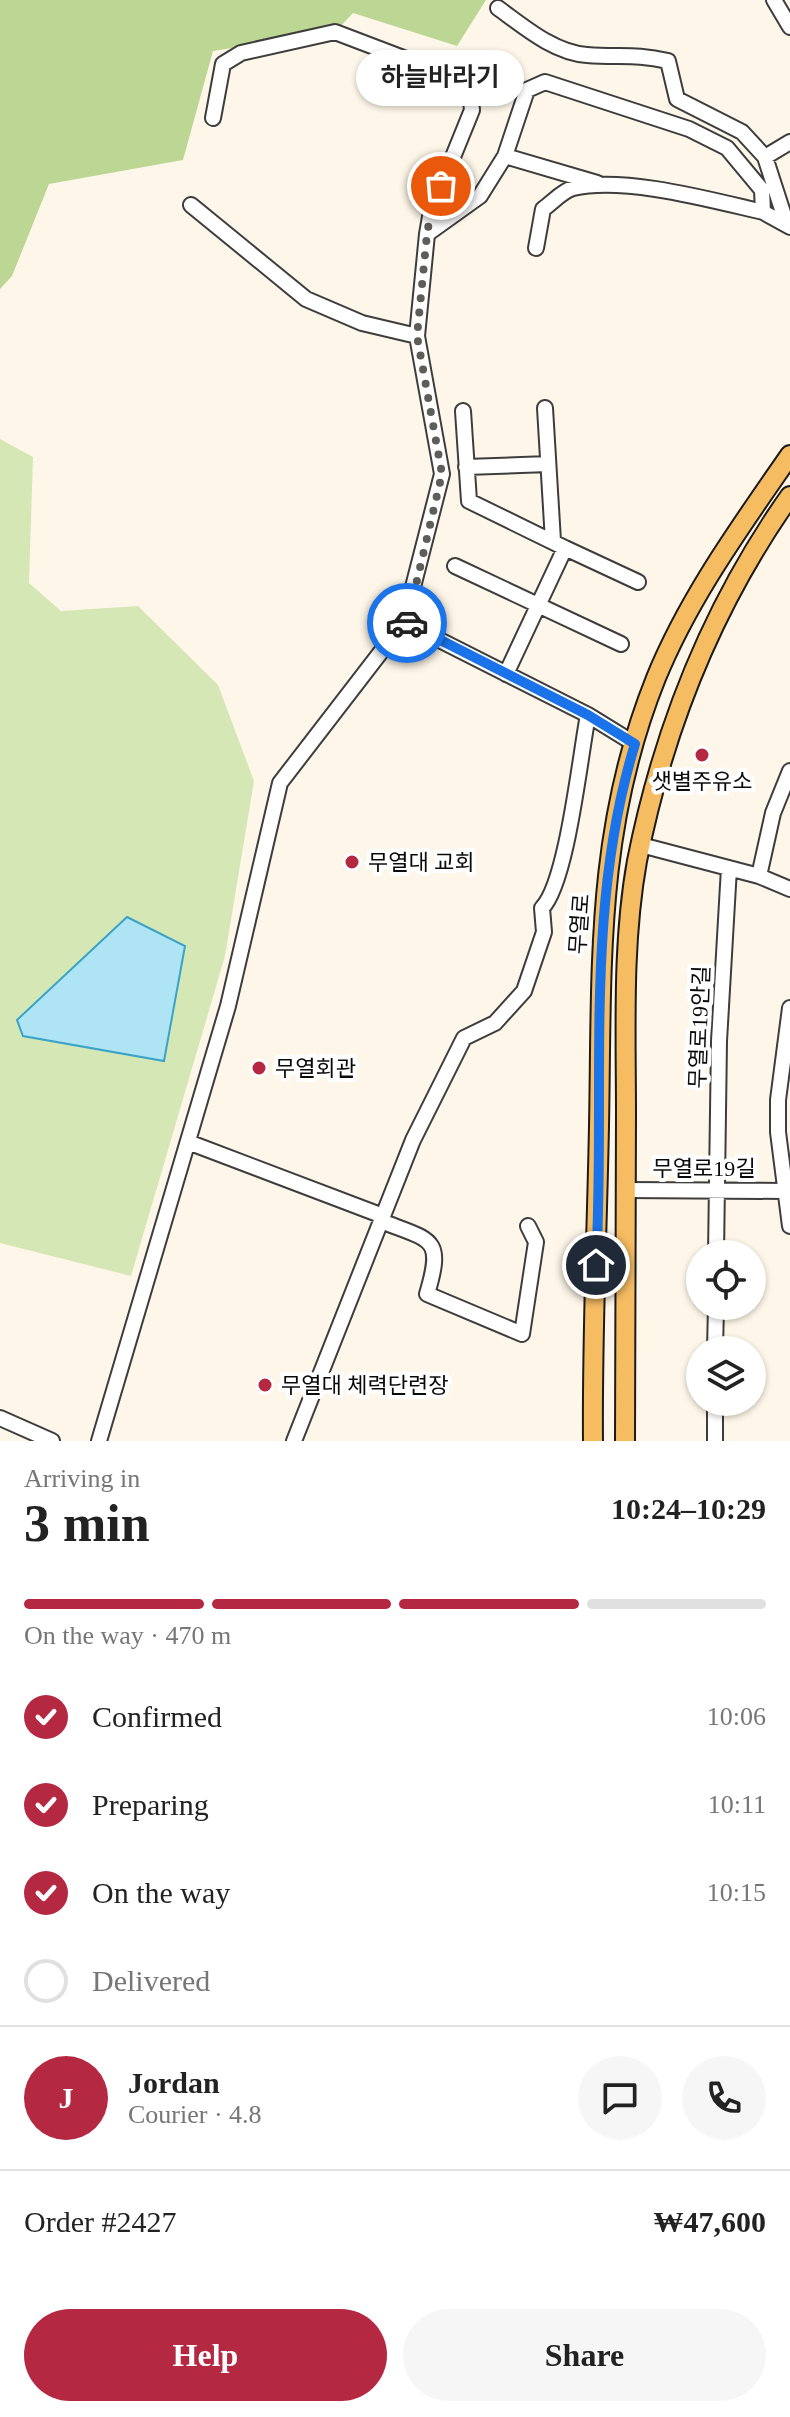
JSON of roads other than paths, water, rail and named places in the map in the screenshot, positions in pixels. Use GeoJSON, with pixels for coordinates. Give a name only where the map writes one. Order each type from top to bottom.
{"type":"FeatureCollection","features":[{"type":"Feature","properties":{"kind":"main road","name":"무열로"},"geometry":{"type":"LineString","coordinates":[[593,1441],[600,947],[611,839],[635,744],[656,680],[680,625],[740,526],[790,455]]}},
{"type":"Feature","properties":{"kind":"main road"},"geometry":{"type":"LineString","coordinates":[[625,1441],[626,965],[641,845],[705,640],[757,542],[783,519],[790,496]]}},
{"type":"Feature","properties":{"kind":"main road"},"geometry":{"type":"LineString","coordinates":[[635,744],[665,761]]}},
{"type":"Feature","properties":{"kind":"street"},"geometry":{"type":"LineString","coordinates":[[776,1],[790,27]]}},
{"type":"Feature","properties":{"kind":"street"},"geometry":{"type":"LineString","coordinates":[[498,8],[538,37],[584,55],[638,54],[668,61],[677,99],[742,132],[765,157],[788,226]]}},
{"type":"Feature","properties":{"kind":"street"},"geometry":{"type":"LineString","coordinates":[[99,1441],[228,1006],[280,783],[404,622],[442,474],[417,336],[427,234],[431,211],[472,110],[469,83],[335,32],[241,53],[223,64],[213,118]]}},
{"type":"Feature","properties":{"kind":"street"},"geometry":{"type":"LineString","coordinates":[[427,234],[480,196],[505,156],[527,90],[545,82],[689,129],[727,148],[762,190],[763,212]]}},
{"type":"Feature","properties":{"kind":"street"},"geometry":{"type":"LineString","coordinates":[[765,157],[790,142]]}},
{"type":"Feature","properties":{"kind":"street"},"geometry":{"type":"LineString","coordinates":[[505,156],[603,185],[694,197],[763,212],[788,226]]}},
{"type":"Feature","properties":{"kind":"street"},"geometry":{"type":"LineString","coordinates":[[536,248],[543,209],[569,189],[603,185]]}},
{"type":"Feature","properties":{"kind":"street"},"geometry":{"type":"LineString","coordinates":[[191,205],[306,299],[362,323],[417,336]]}},
{"type":"Feature","properties":{"kind":"street"},"geometry":{"type":"LineString","coordinates":[[506,674],[538,605],[559,544],[548,464],[545,408]]}},
{"type":"Feature","properties":{"kind":"street"},"geometry":{"type":"LineString","coordinates":[[463,411],[469,501],[638,582]]}},
{"type":"Feature","properties":{"kind":"street"},"geometry":{"type":"LineString","coordinates":[[466,467],[548,464]]}},
{"type":"Feature","properties":{"kind":"street"},"geometry":{"type":"LineString","coordinates":[[455,566],[621,644]]}},
{"type":"Feature","properties":{"kind":"street"},"geometry":{"type":"LineString","coordinates":[[404,622],[588,715],[635,744]]}},
{"type":"Feature","properties":{"kind":"street"},"geometry":{"type":"LineString","coordinates":[[294,1441],[413,1140],[464,1038],[495,1023],[524,991],[544,932],[542,908],[551,899],[560,871],[588,715]]}},
{"type":"Feature","properties":{"kind":"street"},"geometry":{"type":"LineString","coordinates":[[759,876],[773,813],[790,771]]}},
{"type":"Feature","properties":{"kind":"street"},"geometry":{"type":"LineString","coordinates":[[641,845],[759,876],[790,889]]}},
{"type":"Feature","properties":{"kind":"street","name":"무열로19안길"},"geometry":{"type":"LineString","coordinates":[[716,1240],[719,1041],[729,868]]}},
{"type":"Feature","properties":{"kind":"street"},"geometry":{"type":"LineString","coordinates":[[790,1008],[784,1097],[784,1191],[790,1226]]}},
{"type":"Feature","properties":{"kind":"street"},"geometry":{"type":"LineString","coordinates":[[188,1142],[382,1218],[417,1235],[434,1248],[437,1258],[427,1294],[522,1334],[536,1242],[528,1226]]}},
{"type":"Feature","properties":{"kind":"street","name":"무열로19길"},"geometry":{"type":"LineString","coordinates":[[624,1190],[784,1191]]}},
{"type":"Feature","properties":{"kind":"street"},"geometry":{"type":"LineString","coordinates":[[715,1416],[715,1441]]}},
{"type":"Feature","properties":{"kind":"street"},"geometry":{"type":"LineString","coordinates":[[0,1418],[52,1441]]}},
{"type":"Feature","properties":{"kind":"water"},"geometry":{"type":"Polygon","coordinates":[[[127,917],[185,946],[164,1061],[23,1036],[17,1020],[127,917]]]}},
{"type":"Feature","properties":{"kind":"place","name":"하늘바라기"},"geometry":{"type":"Point","coordinates":[441,186]}},
{"type":"Feature","properties":{"kind":"place","name":"샛별주유소"},"geometry":{"type":"Point","coordinates":[702,755]}},
{"type":"Feature","properties":{"kind":"place","name":"무열대 교회"},"geometry":{"type":"Point","coordinates":[352,862]}},
{"type":"Feature","properties":{"kind":"place","name":"무열회관"},"geometry":{"type":"Point","coordinates":[259,1068]}},
{"type":"Feature","properties":{"kind":"place","name":"무열대 체력단련장"},"geometry":{"type":"Point","coordinates":[265,1385]}}]}
